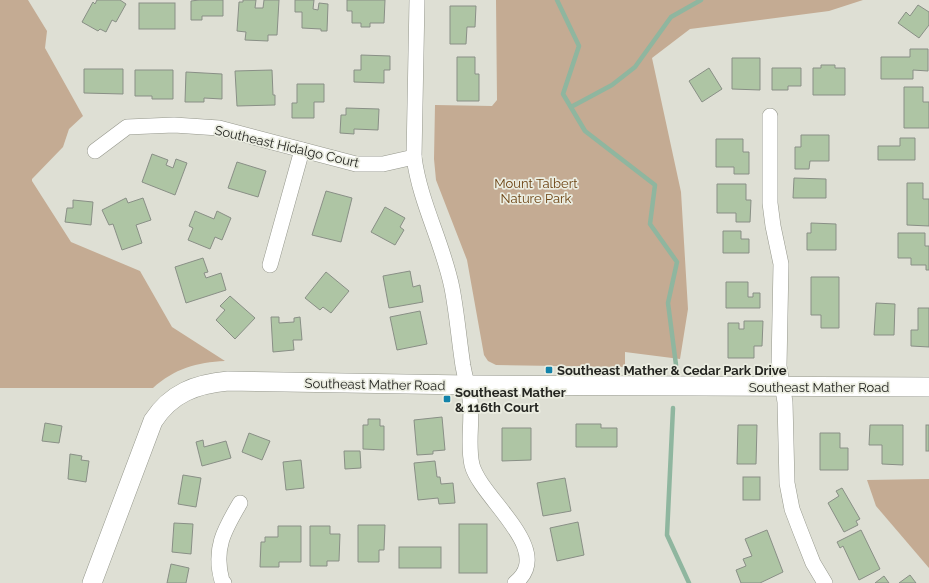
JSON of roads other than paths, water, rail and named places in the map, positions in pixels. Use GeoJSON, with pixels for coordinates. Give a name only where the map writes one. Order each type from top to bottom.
{"type":"FeatureCollection","features":[{"type":"Feature","properties":{"kind":"street"},"geometry":{"type":"LineString","coordinates":[[417,0],[414,158],[420,190],[447,266],[470,400],[470,447],[472,466],[479,481],[514,526],[525,548],[528,559],[523,577],[515,583]]}},
{"type":"Feature","properties":{"kind":"street"},"geometry":{"type":"LineString","coordinates":[[770,116],[770,203],[773,226],[782,264],[779,366],[785,402],[786,475],[792,508],[813,564],[825,583]]}},
{"type":"Feature","properties":{"kind":"street","name":"Southeast Hidalgo Court"},"geometry":{"type":"LineString","coordinates":[[95,150],[127,127],[174,125],[219,128],[356,164],[383,164],[414,158]]}},
{"type":"Feature","properties":{"kind":"street"},"geometry":{"type":"LineString","coordinates":[[270,265],[302,150]]}},
{"type":"Feature","properties":{"kind":"street","name":"Southeast Mather Road"},"geometry":{"type":"LineString","coordinates":[[92,583],[147,432],[163,408],[183,392],[202,385],[228,381],[467,385],[929,387]]}},
{"type":"Feature","properties":{"kind":"street"},"geometry":{"type":"LineString","coordinates":[[224,583],[217,566],[218,550],[227,525],[240,502]]}},
{"type":"Feature","properties":{"kind":"waterway"},"geometry":{"type":"LineString","coordinates":[[557,0],[579,46],[563,94],[585,131],[655,185],[650,224],[677,262],[668,303],[676,365]]}},
{"type":"Feature","properties":{"kind":"waterway"},"geometry":{"type":"LineString","coordinates":[[571,107],[612,85],[635,67],[671,17],[701,0]]}},
{"type":"Feature","properties":{"kind":"waterway"},"geometry":{"type":"LineString","coordinates":[[673,408],[667,535],[689,583]]}},
{"type":"Feature","properties":{"kind":"place","name":"Southeast Mather & Cedar Park Drive"},"geometry":{"type":"Point","coordinates":[549,370]}},
{"type":"Feature","properties":{"kind":"place","name":"Southeast Mather & 116th Court"},"geometry":{"type":"Point","coordinates":[447,399]}},
{"type":"Feature","properties":{"kind":"park label","name":"Mount Talbert Nature Park"},"geometry":{"type":"Point","coordinates":[536,190]}}]}
